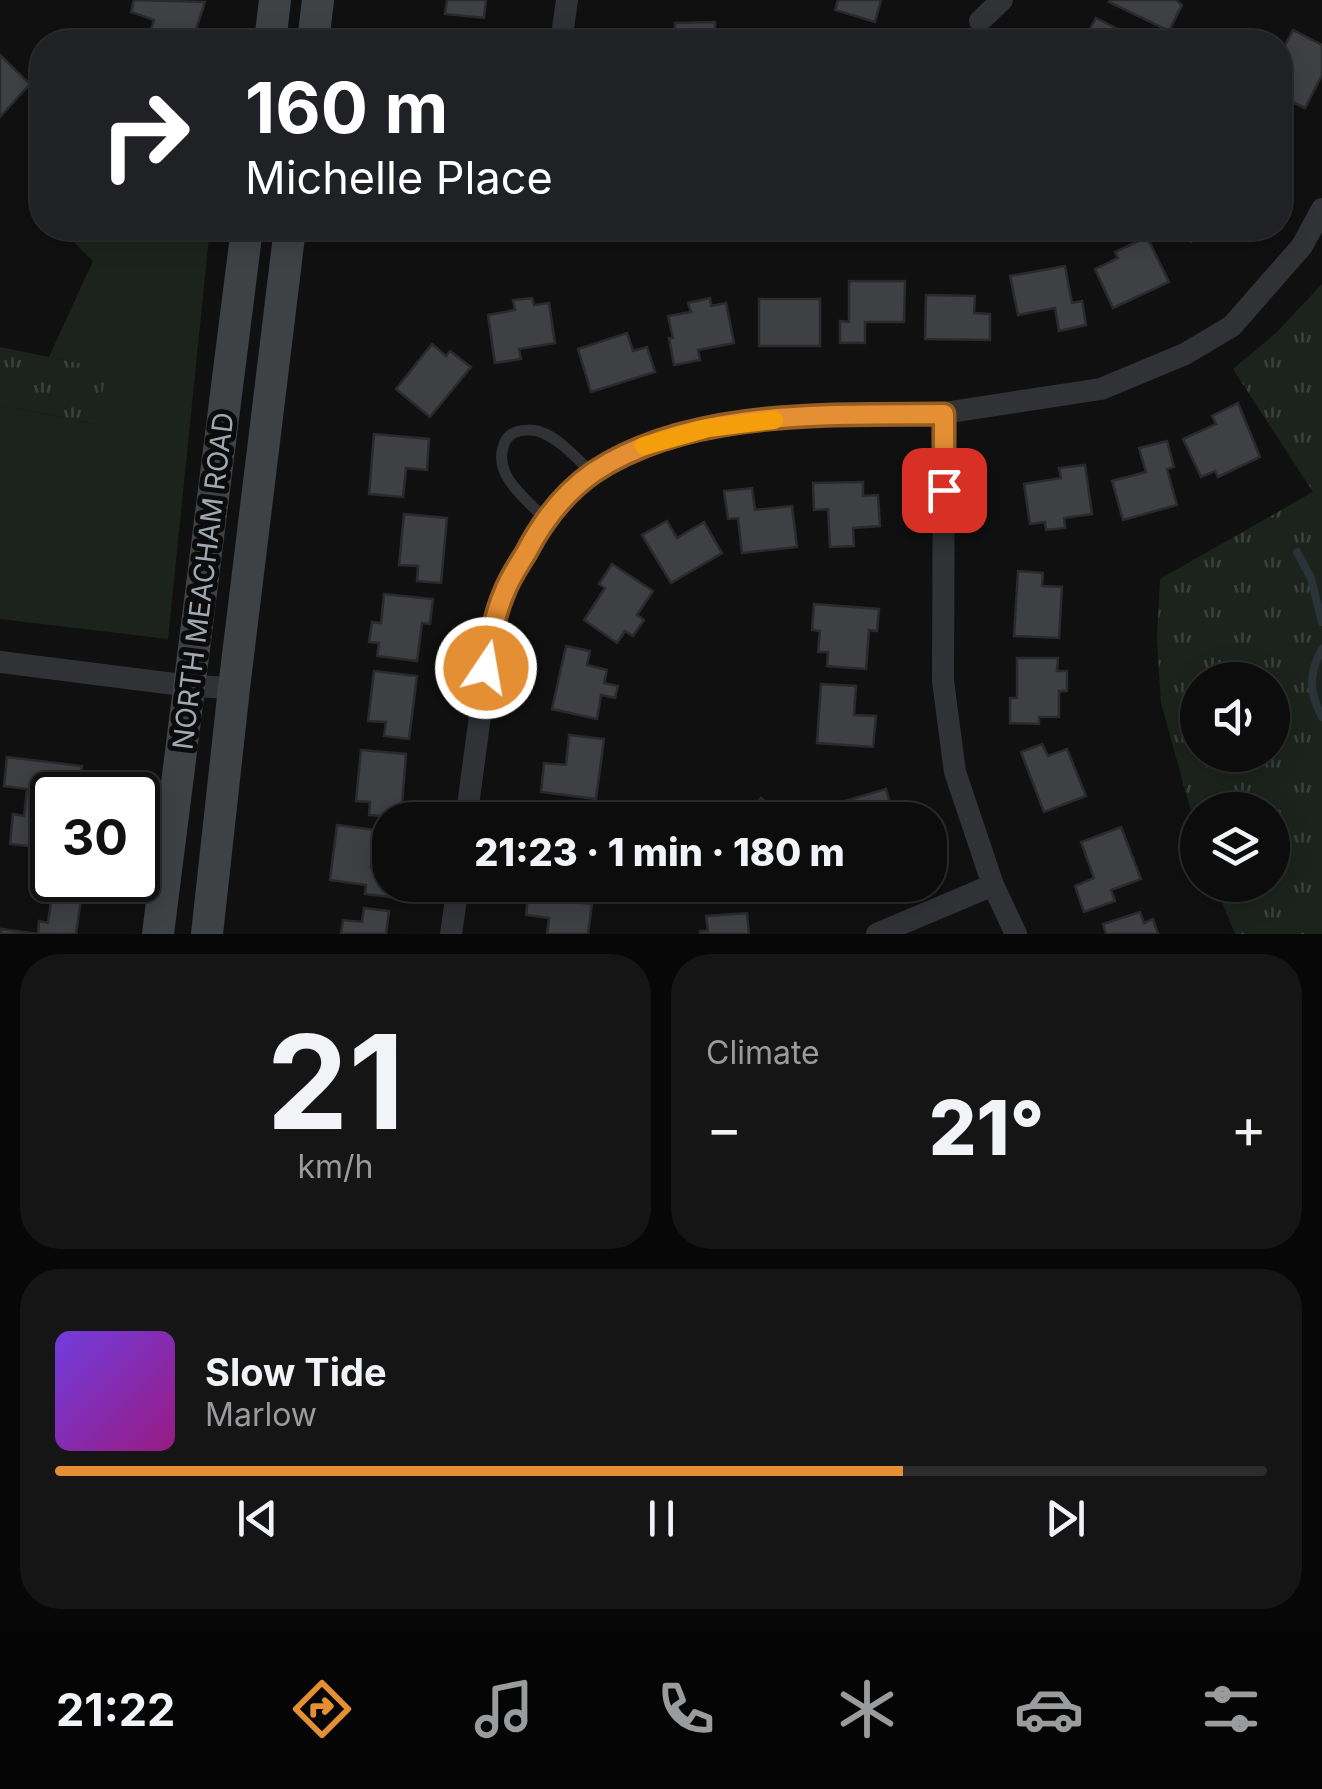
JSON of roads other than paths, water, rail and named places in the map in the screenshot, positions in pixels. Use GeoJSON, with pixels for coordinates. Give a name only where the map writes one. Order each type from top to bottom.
{"type":"FeatureCollection","features":[{"type":"Feature","properties":{"kind":"main road"},"geometry":{"type":"LineString","coordinates":[[271,30],[275,0]]}},
{"type":"Feature","properties":{"kind":"main road"},"geometry":{"type":"LineString","coordinates":[[314,30],[318,0]]}},
{"type":"Feature","properties":{"kind":"main road","name":"NORTH MEACHAM ROAD"},"geometry":{"type":"LineString","coordinates":[[158,934],[246,240]]}},
{"type":"Feature","properties":{"kind":"main road","name":"NORTH MEACHAM ROAD"},"geometry":{"type":"LineString","coordinates":[[207,934],[289,240]]}},
{"type":"Feature","properties":{"kind":"street"},"geometry":{"type":"LineString","coordinates":[[563,30],[567,0]]}},
{"type":"Feature","properties":{"kind":"street"},"geometry":{"type":"LineString","coordinates":[[980,21],[1002,0]]}},
{"type":"Feature","properties":{"kind":"street"},"geometry":{"type":"LineString","coordinates":[[468,802],[490,642],[504,592],[539,529],[562,500],[592,473],[638,448],[708,428],[810,415],[944,414],[1101,389],[1185,354],[1232,326],[1302,246],[1322,209]]}},
{"type":"Feature","properties":{"kind":"street"},"geometry":{"type":"LineString","coordinates":[[944,414],[943,681],[955,772],[993,885],[1016,934]]}},
{"type":"Feature","properties":{"kind":"street"},"geometry":{"type":"LineString","coordinates":[[0,662],[234,688]]}},
{"type":"Feature","properties":{"kind":"street"},"geometry":{"type":"LineString","coordinates":[[877,934],[993,885]]}},
{"type":"Feature","properties":{"kind":"street"},"geometry":{"type":"LineString","coordinates":[[452,934],[456,902]]}},
{"type":"Feature","properties":{"kind":"lane"},"geometry":{"type":"LineString","coordinates":[[546,520],[504,470],[502,450],[506,440],[513,433],[540,431],[592,473]]}},
{"type":"Feature","properties":{"kind":"waterway"},"geometry":{"type":"LineString","coordinates":[[1297,552],[1311,578],[1322,622]]}},
{"type":"Feature","properties":{"kind":"waterway"},"geometry":{"type":"LineString","coordinates":[[1322,649],[1312,683],[1322,717]]}}]}
